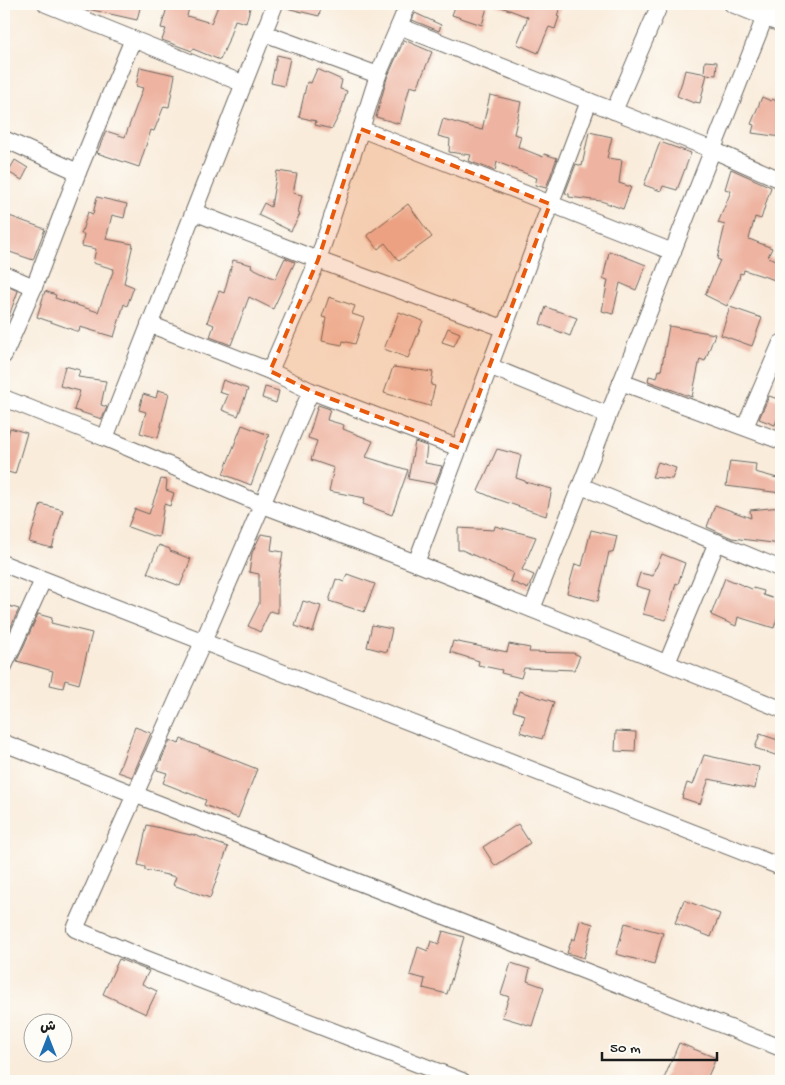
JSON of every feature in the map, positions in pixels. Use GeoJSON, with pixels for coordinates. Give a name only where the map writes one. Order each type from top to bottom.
{"type":"FeatureCollection","features":[{"type":"Feature","properties":{"kind":"street"},"geometry":{"type":"LineString","coordinates":[[46,4],[244,84]]}},
{"type":"Feature","properties":{"kind":"street"},"geometry":{"type":"LineString","coordinates":[[104,438],[275,4]]}},
{"type":"Feature","properties":{"kind":"street"},"geometry":{"type":"LineString","coordinates":[[270,370],[318,260],[378,75],[408,4]]}},
{"type":"Feature","properties":{"kind":"street"},"geometry":{"type":"LineString","coordinates":[[614,111],[660,4]]}},
{"type":"Feature","properties":{"kind":"street"},"geometry":{"type":"LineString","coordinates":[[732,4],[768,11],[781,24]]}},
{"type":"Feature","properties":{"kind":"street"},"geometry":{"type":"LineString","coordinates":[[532,609],[768,11]]}},
{"type":"Feature","properties":{"kind":"street"},"geometry":{"type":"LineString","coordinates":[[399,26],[713,150],[781,180]]}},
{"type":"Feature","properties":{"kind":"street"},"geometry":{"type":"LineString","coordinates":[[264,33],[378,75]]}},
{"type":"Feature","properties":{"kind":"street"},"geometry":{"type":"LineString","coordinates":[[4,355],[34,287],[78,172],[133,39]]}},
{"type":"Feature","properties":{"kind":"street"},"geometry":{"type":"LineString","coordinates":[[416,563],[589,101]]}},
{"type":"Feature","properties":{"kind":"street"},"geometry":{"type":"LineString","coordinates":[[361,129],[673,252]]}},
{"type":"Feature","properties":{"kind":"street"},"geometry":{"type":"LineString","coordinates":[[4,139],[78,172]]}},
{"type":"Feature","properties":{"kind":"street"},"geometry":{"type":"LineString","coordinates":[[194,212],[504,328]]}},
{"type":"Feature","properties":{"kind":"street"},"geometry":{"type":"LineString","coordinates":[[4,274],[34,287]]}},
{"type":"Feature","properties":{"kind":"street"},"geometry":{"type":"LineString","coordinates":[[149,324],[270,370],[311,391],[459,448]]}},
{"type":"Feature","properties":{"kind":"street"},"geometry":{"type":"LineString","coordinates":[[745,428],[781,342]]}},
{"type":"Feature","properties":{"kind":"street"},"geometry":{"type":"LineString","coordinates":[[489,366],[608,415]]}},
{"type":"Feature","properties":{"kind":"street"},"geometry":{"type":"LineString","coordinates":[[621,382],[781,441]]}},
{"type":"Feature","properties":{"kind":"street"},"geometry":{"type":"LineString","coordinates":[[311,391],[203,642],[74,929],[154,962],[462,1081]]}},
{"type":"Feature","properties":{"kind":"street"},"geometry":{"type":"LineString","coordinates":[[4,398],[263,505],[416,563],[781,709]]}},
{"type":"Feature","properties":{"kind":"street"},"geometry":{"type":"LineString","coordinates":[[580,486],[781,568]]}},
{"type":"Feature","properties":{"kind":"street"},"geometry":{"type":"LineString","coordinates":[[668,663],[717,542]]}},
{"type":"Feature","properties":{"kind":"street"},"geometry":{"type":"LineString","coordinates":[[4,564],[781,867]]}},
{"type":"Feature","properties":{"kind":"street"},"geometry":{"type":"LineString","coordinates":[[4,666],[44,580]]}},
{"type":"Feature","properties":{"kind":"street"},"geometry":{"type":"LineString","coordinates":[[4,742],[781,1048]]}},
{"type":"Feature","properties":{"kind":"highlighted area"},"geometry":{"type":"Polygon","coordinates":[[[361,129],[550,204],[459,448],[311,391],[270,371],[318,260],[361,129]]]}},
{"type":"Feature","properties":{"kind":"building"},"geometry":{"type":"Polygon","coordinates":[[[89,4],[141,4],[137,20],[88,9],[89,4]]]}},
{"type":"Feature","properties":{"kind":"building"},"geometry":{"type":"Polygon","coordinates":[[[168,4],[190,4],[187,16],[211,23],[219,4],[251,4],[246,23],[235,20],[220,60],[193,49],[192,51],[162,40],[166,29],[161,28],[168,4]]]}},
{"type":"Feature","properties":{"kind":"building"},"geometry":{"type":"Polygon","coordinates":[[[286,4],[322,4],[319,16],[286,8],[286,4]]]}},
{"type":"Feature","properties":{"kind":"building"},"geometry":{"type":"Polygon","coordinates":[[[456,4],[488,4],[482,25],[452,15],[456,4]]]}},
{"type":"Feature","properties":{"kind":"building"},"geometry":{"type":"Polygon","coordinates":[[[496,4],[561,4],[555,29],[549,27],[538,53],[517,44],[528,17],[496,4]]]}},
{"type":"Feature","properties":{"kind":"building"},"geometry":{"type":"Polygon","coordinates":[[[415,13],[441,25],[439,31],[412,20],[415,13]]]}},
{"type":"Feature","properties":{"kind":"building"},"geometry":{"type":"Polygon","coordinates":[[[404,40],[432,52],[417,88],[410,86],[400,124],[376,117],[387,78],[404,40]]]}},
{"type":"Feature","properties":{"kind":"building"},"geometry":{"type":"Polygon","coordinates":[[[277,55],[290,58],[284,86],[271,83],[277,55]]]}},
{"type":"Feature","properties":{"kind":"building"},"geometry":{"type":"Polygon","coordinates":[[[705,61],[717,62],[716,75],[704,74],[705,61]]]}},
{"type":"Feature","properties":{"kind":"building"},"geometry":{"type":"Polygon","coordinates":[[[140,67],[175,75],[169,107],[164,106],[154,131],[151,130],[139,167],[97,153],[106,131],[125,137],[143,88],[136,86],[140,67]]]}},
{"type":"Feature","properties":{"kind":"building"},"geometry":{"type":"Polygon","coordinates":[[[317,69],[342,80],[340,89],[347,91],[341,111],[332,129],[315,125],[316,121],[299,117],[307,82],[311,83],[317,69]]]}},
{"type":"Feature","properties":{"kind":"building"},"geometry":{"type":"Polygon","coordinates":[[[685,70],[707,74],[700,103],[694,103],[677,96],[685,70]]]}},
{"type":"Feature","properties":{"kind":"building"},"geometry":{"type":"Polygon","coordinates":[[[490,95],[521,102],[514,134],[521,136],[518,147],[543,157],[544,154],[557,158],[546,188],[535,185],[537,178],[497,162],[495,171],[469,161],[471,155],[449,152],[450,139],[438,136],[443,119],[482,130],[490,95]]]}},
{"type":"Feature","properties":{"kind":"building"},"geometry":{"type":"Polygon","coordinates":[[[762,97],[781,103],[781,137],[752,133],[754,125],[751,124],[762,97]]]}},
{"type":"Feature","properties":{"kind":"building"},"geometry":{"type":"Polygon","coordinates":[[[589,132],[612,137],[607,158],[622,160],[619,183],[631,187],[623,209],[601,201],[569,197],[569,194],[565,193],[576,164],[582,166],[589,132]]]}},
{"type":"Feature","properties":{"kind":"building"},"geometry":{"type":"Polygon","coordinates":[[[660,142],[691,153],[677,190],[663,186],[661,191],[644,185],[660,142]]]}},
{"type":"Feature","properties":{"kind":"building"},"geometry":{"type":"Polygon","coordinates":[[[15,160],[28,168],[22,180],[8,172],[15,160]]]}},
{"type":"Feature","properties":{"kind":"building"},"geometry":{"type":"Polygon","coordinates":[[[731,169],[771,187],[761,219],[755,217],[749,239],[772,248],[768,257],[781,262],[775,280],[744,270],[743,274],[740,273],[727,306],[705,295],[720,260],[717,259],[725,225],[718,223],[731,191],[725,189],[731,169]]]}},
{"type":"Feature","properties":{"kind":"building"},"geometry":{"type":"Polygon","coordinates":[[[277,171],[297,174],[293,193],[302,195],[298,213],[300,214],[291,231],[258,215],[264,203],[271,207],[277,171]]]}},
{"type":"Feature","properties":{"kind":"building"},"geometry":{"type":"Polygon","coordinates":[[[97,197],[127,204],[124,218],[112,215],[106,239],[133,244],[124,283],[134,287],[127,306],[124,304],[114,337],[80,327],[79,332],[37,317],[45,291],[56,295],[55,298],[98,312],[114,269],[93,263],[96,249],[82,246],[84,234],[81,234],[88,212],[93,214],[97,197]]]}},
{"type":"Feature","properties":{"kind":"building"},"geometry":{"type":"Polygon","coordinates":[[[408,204],[432,237],[399,261],[385,243],[378,249],[367,235],[408,204]]]}},
{"type":"Feature","properties":{"kind":"building"},"geometry":{"type":"Polygon","coordinates":[[[4,214],[45,229],[33,260],[4,250],[4,214]]]}},
{"type":"Feature","properties":{"kind":"building"},"geometry":{"type":"Polygon","coordinates":[[[609,252],[646,265],[636,290],[620,283],[613,314],[602,311],[608,280],[603,279],[609,252]]]}},
{"type":"Feature","properties":{"kind":"building"},"geometry":{"type":"Polygon","coordinates":[[[285,258],[295,262],[273,309],[249,297],[231,345],[210,337],[214,325],[207,322],[219,291],[224,293],[233,260],[252,265],[251,267],[275,279],[285,258]]]}},
{"type":"Feature","properties":{"kind":"building"},"geometry":{"type":"Polygon","coordinates":[[[4,285],[18,291],[5,327],[4,327],[4,285]]]}},
{"type":"Feature","properties":{"kind":"building"},"geometry":{"type":"Polygon","coordinates":[[[329,297],[355,306],[352,314],[364,318],[355,344],[343,341],[342,345],[322,341],[326,318],[322,317],[329,297]]]}},
{"type":"Feature","properties":{"kind":"building"},"geometry":{"type":"Polygon","coordinates":[[[546,307],[577,318],[570,336],[540,324],[546,307]]]}},
{"type":"Feature","properties":{"kind":"building"},"geometry":{"type":"Polygon","coordinates":[[[730,307],[762,318],[752,346],[721,335],[730,307]]]}},
{"type":"Feature","properties":{"kind":"building"},"geometry":{"type":"Polygon","coordinates":[[[399,312],[423,321],[408,358],[384,349],[399,312]]]}},
{"type":"Feature","properties":{"kind":"building"},"geometry":{"type":"Polygon","coordinates":[[[669,326],[715,334],[705,361],[700,359],[692,397],[648,381],[649,376],[657,378],[659,370],[661,371],[669,326]]]}},
{"type":"Feature","properties":{"kind":"building"},"geometry":{"type":"Polygon","coordinates":[[[448,328],[460,333],[454,346],[442,342],[448,328]]]}},
{"type":"Feature","properties":{"kind":"building"},"geometry":{"type":"Polygon","coordinates":[[[65,366],[80,370],[78,377],[106,381],[101,405],[107,407],[102,419],[74,410],[80,391],[60,386],[65,366]]]}},
{"type":"Feature","properties":{"kind":"building"},"geometry":{"type":"Polygon","coordinates":[[[393,367],[433,372],[431,385],[435,386],[430,406],[384,393],[393,367]]]}},
{"type":"Feature","properties":{"kind":"building"},"geometry":{"type":"Polygon","coordinates":[[[223,380],[248,389],[238,416],[222,410],[228,395],[219,392],[223,380]]]}},
{"type":"Feature","properties":{"kind":"building"},"geometry":{"type":"Polygon","coordinates":[[[265,387],[279,391],[276,403],[262,398],[265,387]]]}},
{"type":"Feature","properties":{"kind":"building"},"geometry":{"type":"Polygon","coordinates":[[[158,390],[169,393],[158,438],[140,433],[146,412],[139,410],[143,394],[156,398],[158,390]]]}},
{"type":"Feature","properties":{"kind":"building"},"geometry":{"type":"Polygon","coordinates":[[[769,396],[781,400],[781,408],[775,425],[759,419],[769,396]]]}},
{"type":"Feature","properties":{"kind":"building"},"geometry":{"type":"Polygon","coordinates":[[[318,405],[330,409],[327,420],[344,425],[343,429],[373,441],[366,457],[408,470],[392,515],[363,504],[365,498],[329,491],[334,468],[311,460],[317,441],[308,438],[318,405]]]}},
{"type":"Feature","properties":{"kind":"building"},"geometry":{"type":"Polygon","coordinates":[[[242,425],[269,435],[251,485],[223,474],[242,425]]]}},
{"type":"Feature","properties":{"kind":"building"},"geometry":{"type":"Polygon","coordinates":[[[10,428],[27,433],[15,474],[4,471],[4,442],[6,443],[10,428]]]}},
{"type":"Feature","properties":{"kind":"building"},"geometry":{"type":"Polygon","coordinates":[[[415,442],[427,446],[425,463],[442,466],[435,484],[408,479],[415,442]]]}},
{"type":"Feature","properties":{"kind":"building"},"geometry":{"type":"Polygon","coordinates":[[[497,449],[521,455],[516,478],[552,489],[546,516],[478,491],[497,449]]]}},
{"type":"Feature","properties":{"kind":"building"},"geometry":{"type":"Polygon","coordinates":[[[730,461],[756,464],[755,472],[781,479],[781,493],[726,486],[730,461]]]}},
{"type":"Feature","properties":{"kind":"building"},"geometry":{"type":"Polygon","coordinates":[[[658,462],[676,468],[672,479],[652,477],[658,462]]]}},
{"type":"Feature","properties":{"kind":"building"},"geometry":{"type":"Polygon","coordinates":[[[161,479],[167,480],[166,490],[174,493],[170,506],[164,504],[159,537],[128,527],[135,509],[149,514],[161,479]]]}},
{"type":"Feature","properties":{"kind":"building"},"geometry":{"type":"Polygon","coordinates":[[[41,504],[63,510],[52,548],[29,542],[41,504]]]}},
{"type":"Feature","properties":{"kind":"building"},"geometry":{"type":"Polygon","coordinates":[[[715,505],[751,518],[750,510],[781,507],[781,544],[732,538],[707,527],[715,505]]]}},
{"type":"Feature","properties":{"kind":"building"},"geometry":{"type":"Polygon","coordinates":[[[495,526],[536,537],[522,570],[534,575],[528,589],[510,581],[513,573],[462,550],[458,550],[458,528],[494,530],[495,526]]]}},
{"type":"Feature","properties":{"kind":"building"},"geometry":{"type":"Polygon","coordinates":[[[591,530],[617,536],[613,553],[609,552],[598,601],[567,593],[575,564],[582,566],[591,530]]]}},
{"type":"Feature","properties":{"kind":"building"},"geometry":{"type":"Polygon","coordinates":[[[261,534],[273,536],[271,550],[283,552],[278,580],[278,613],[270,611],[260,632],[248,626],[259,604],[259,574],[249,572],[252,553],[261,534]]]}},
{"type":"Feature","properties":{"kind":"building"},"geometry":{"type":"Polygon","coordinates":[[[159,545],[191,559],[180,586],[147,573],[159,545]]]}},
{"type":"Feature","properties":{"kind":"building"},"geometry":{"type":"Polygon","coordinates":[[[662,554],[685,563],[678,584],[676,583],[666,620],[643,614],[650,590],[636,586],[640,573],[653,576],[662,554]]]}},
{"type":"Feature","properties":{"kind":"building"},"geometry":{"type":"Polygon","coordinates":[[[347,574],[375,584],[364,612],[329,601],[336,579],[344,582],[347,574]]]}},
{"type":"Feature","properties":{"kind":"building"},"geometry":{"type":"Polygon","coordinates":[[[725,578],[752,589],[764,591],[763,595],[781,601],[774,628],[738,617],[736,626],[711,615],[725,578]]]}},
{"type":"Feature","properties":{"kind":"building"},"geometry":{"type":"Polygon","coordinates":[[[303,601],[321,606],[313,632],[295,626],[303,601]]]}},
{"type":"Feature","properties":{"kind":"building"},"geometry":{"type":"Polygon","coordinates":[[[9,606],[19,609],[4,642],[4,623],[9,606]]]}},
{"type":"Feature","properties":{"kind":"building"},"geometry":{"type":"Polygon","coordinates":[[[38,614],[52,618],[51,623],[92,633],[79,684],[65,680],[63,688],[50,685],[53,671],[17,661],[38,614]]]}},
{"type":"Feature","properties":{"kind":"building"},"geometry":{"type":"Polygon","coordinates":[[[372,625],[392,629],[387,652],[367,647],[372,625]]]}},
{"type":"Feature","properties":{"kind":"building"},"geometry":{"type":"Polygon","coordinates":[[[453,641],[507,652],[509,644],[530,648],[529,652],[573,653],[580,656],[574,670],[524,668],[521,678],[501,673],[502,670],[478,665],[479,661],[450,652],[453,641]]]}},
{"type":"Feature","properties":{"kind":"building"},"geometry":{"type":"Polygon","coordinates":[[[519,691],[554,702],[542,739],[520,732],[525,715],[513,711],[519,691]]]}},
{"type":"Feature","properties":{"kind":"building"},"geometry":{"type":"Polygon","coordinates":[[[135,727],[151,733],[132,777],[118,772],[135,727]]]}},
{"type":"Feature","properties":{"kind":"building"},"geometry":{"type":"Polygon","coordinates":[[[616,731],[636,732],[635,752],[615,751],[616,731]]]}},
{"type":"Feature","properties":{"kind":"building"},"geometry":{"type":"Polygon","coordinates":[[[760,734],[781,741],[781,757],[755,748],[760,734]]]}},
{"type":"Feature","properties":{"kind":"building"},"geometry":{"type":"Polygon","coordinates":[[[181,739],[257,769],[238,818],[204,805],[206,800],[163,783],[167,773],[157,770],[170,740],[179,744],[181,739]]]}},
{"type":"Feature","properties":{"kind":"building"},"geometry":{"type":"Polygon","coordinates":[[[704,755],[759,767],[755,789],[709,779],[700,804],[682,798],[687,783],[693,785],[704,755]]]}},
{"type":"Feature","properties":{"kind":"building"},"geometry":{"type":"Polygon","coordinates":[[[518,824],[530,843],[495,866],[483,847],[518,824]]]}},
{"type":"Feature","properties":{"kind":"building"},"geometry":{"type":"Polygon","coordinates":[[[147,825],[191,834],[228,847],[210,898],[173,885],[176,877],[145,870],[145,867],[138,865],[147,825]]]}},
{"type":"Feature","properties":{"kind":"building"},"geometry":{"type":"Polygon","coordinates":[[[684,900],[720,914],[711,937],[675,923],[684,900]]]}},
{"type":"Feature","properties":{"kind":"building"},"geometry":{"type":"Polygon","coordinates":[[[580,920],[593,924],[584,958],[567,953],[572,938],[575,940],[580,920]]]}},
{"type":"Feature","properties":{"kind":"building"},"geometry":{"type":"Polygon","coordinates":[[[625,923],[663,933],[654,964],[616,954],[625,923]]]}},
{"type":"Feature","properties":{"kind":"building"},"geometry":{"type":"Polygon","coordinates":[[[443,931],[464,937],[447,994],[423,988],[425,979],[410,975],[418,947],[428,951],[431,941],[439,944],[443,931]]]}},
{"type":"Feature","properties":{"kind":"building"},"geometry":{"type":"Polygon","coordinates":[[[119,959],[149,971],[142,984],[157,991],[146,1014],[103,994],[119,959]]]}},
{"type":"Feature","properties":{"kind":"building"},"geometry":{"type":"Polygon","coordinates":[[[511,963],[530,969],[527,981],[544,987],[532,1026],[502,1017],[509,997],[501,994],[511,963]]]}},
{"type":"Feature","properties":{"kind":"building"},"geometry":{"type":"Polygon","coordinates":[[[679,1043],[716,1058],[706,1081],[663,1081],[679,1043]]]}}]}
